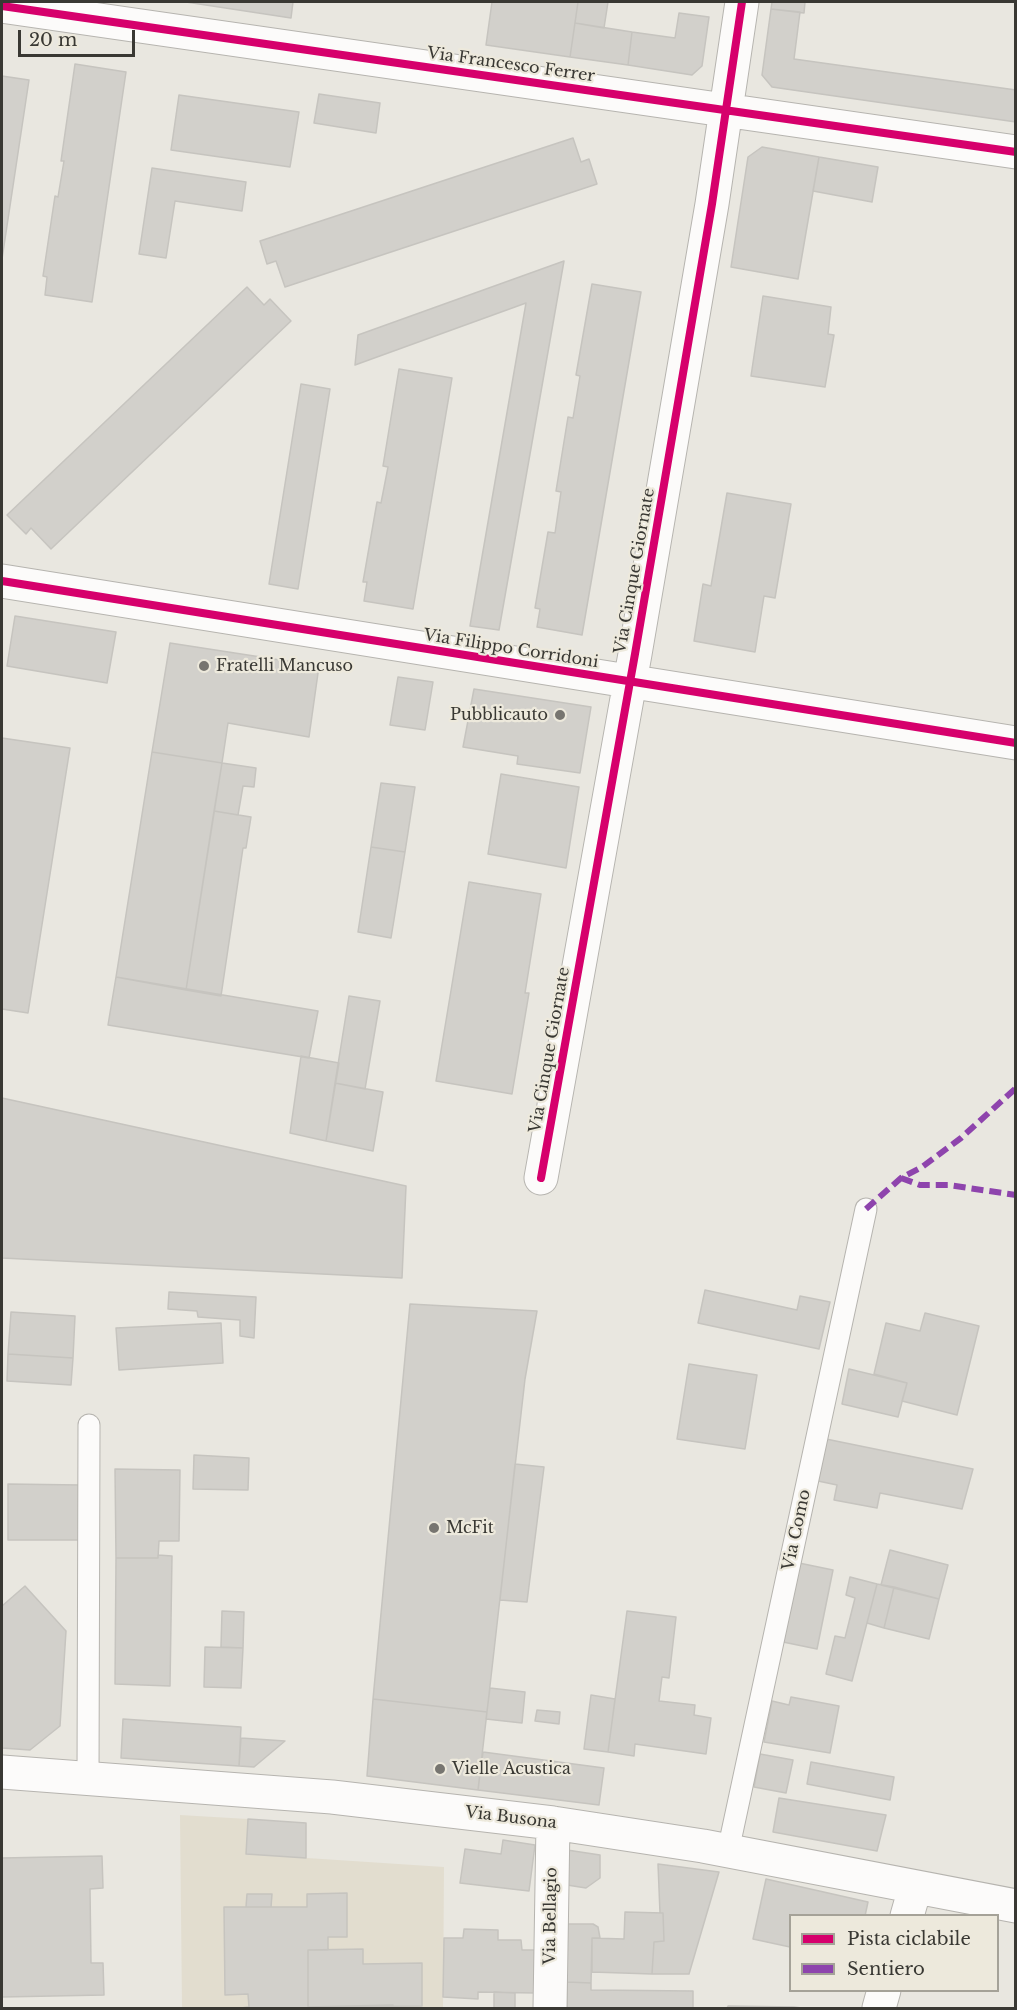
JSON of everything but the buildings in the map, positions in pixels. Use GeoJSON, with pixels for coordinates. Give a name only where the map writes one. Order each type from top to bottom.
{"type":"FeatureCollection","features":[{"type":"Feature","properties":{"kind":"street","name":"Via Cinque Giornate"},"geometry":{"type":"LineString","coordinates":[[541,1178],[630,682],[742,2]]}},
{"type":"Feature","properties":{"kind":"street","name":"Via Francesco Ferrer"},"geometry":{"type":"LineString","coordinates":[[2,6],[140,13],[726,110],[1016,152]]}},
{"type":"Feature","properties":{"kind":"street","name":"Via Filippo Corridoni"},"geometry":{"type":"LineString","coordinates":[[2,581],[1016,743]]}},
{"type":"Feature","properties":{"kind":"street","name":"Via Busona"},"geometry":{"type":"LineString","coordinates":[[2,1772],[332,1797],[553,1823],[728,1851],[911,1902],[1016,1906]]}},
{"type":"Feature","properties":{"kind":"street","name":"Via Bellagio"},"geometry":{"type":"LineString","coordinates":[[550,2008],[553,1823]]}},
{"type":"Feature","properties":{"kind":"street"},"geometry":{"type":"LineString","coordinates":[[879,2008],[883,1992]]}},
{"type":"Feature","properties":{"kind":"lane","name":"Via Como"},"geometry":{"type":"LineString","coordinates":[[728,1851],[866,1209]]}},
{"type":"Feature","properties":{"kind":"lane"},"geometry":{"type":"LineString","coordinates":[[88,1779],[89,1425]]}},
{"type":"Feature","properties":{"kind":"shaded area"},"geometry":{"type":"Polygon","coordinates":[[[180,1815],[248,1819],[246,1854],[444,1867],[443,2008],[182,2008],[180,1815]]]}},
{"type":"Feature","properties":{"kind":"marked path"},"geometry":{"type":"LineString","coordinates":[[866,1209],[901,1178],[922,1167],[961,1138],[1016,1088]]}},
{"type":"Feature","properties":{"kind":"marked path"},"geometry":{"type":"LineString","coordinates":[[901,1178],[920,1185],[948,1185],[1016,1195]]}},
{"type":"Feature","properties":{"kind":"cycle path"},"geometry":{"type":"LineString","coordinates":[[541,1178],[635,654],[712,204],[742,2]]}},
{"type":"Feature","properties":{"kind":"cycle path"},"geometry":{"type":"LineString","coordinates":[[2,6],[1016,152]]}},
{"type":"Feature","properties":{"kind":"cycle path"},"geometry":{"type":"LineString","coordinates":[[2,581],[1016,743]]}},
{"type":"Feature","properties":{"kind":"place","name":"Fratelli Mancuso"},"geometry":{"type":"Point","coordinates":[204,666]}},
{"type":"Feature","properties":{"kind":"place","name":"Pubblicauto"},"geometry":{"type":"Point","coordinates":[560,715]}},
{"type":"Feature","properties":{"kind":"place","name":"McFit"},"geometry":{"type":"Point","coordinates":[434,1528]}},
{"type":"Feature","properties":{"kind":"place","name":"Vielle Acustica"},"geometry":{"type":"Point","coordinates":[440,1769]}}]}
